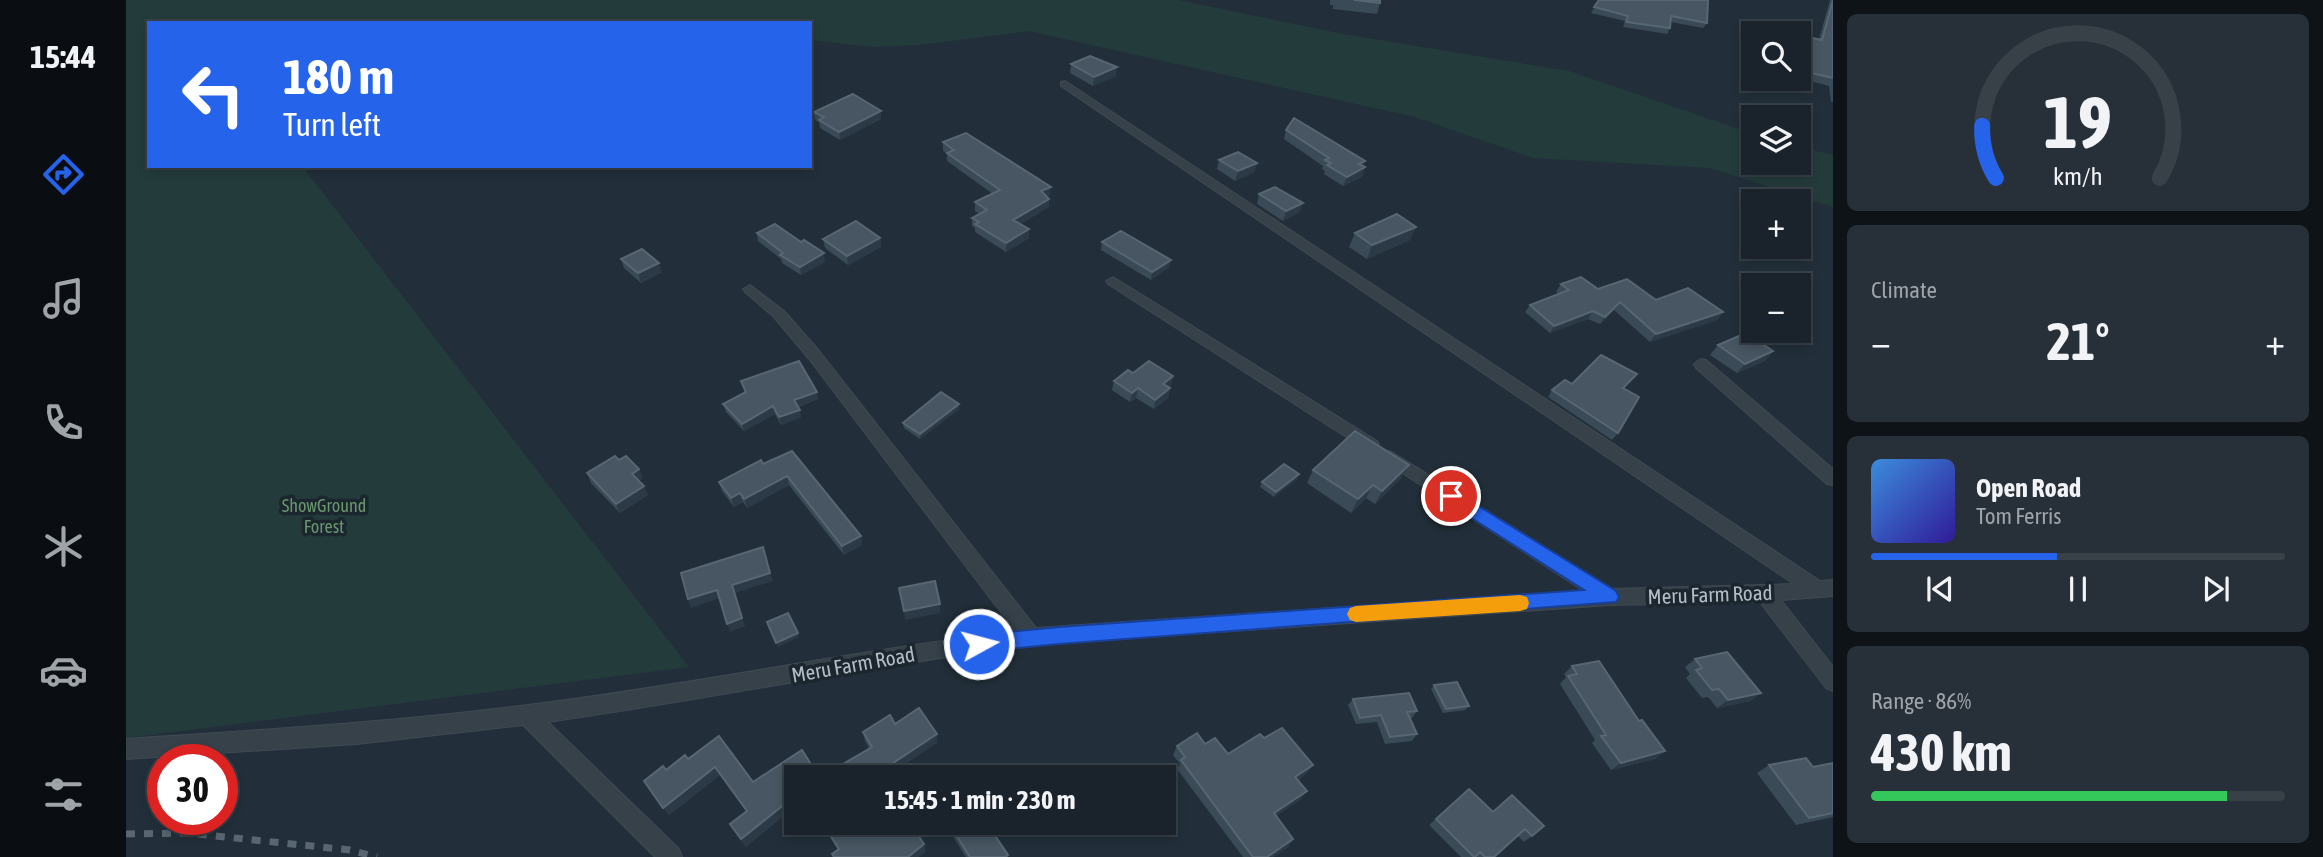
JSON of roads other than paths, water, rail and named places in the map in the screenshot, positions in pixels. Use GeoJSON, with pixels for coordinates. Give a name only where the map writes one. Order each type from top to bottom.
{"type":"FeatureCollection","features":[{"type":"Feature","properties":{"kind":"street"},"geometry":{"type":"LineString","coordinates":[[1065,84],[1825,588]]}},
{"type":"Feature","properties":{"kind":"street"},"geometry":{"type":"LineString","coordinates":[[1113,281],[1609,597]]}},
{"type":"Feature","properties":{"kind":"street"},"geometry":{"type":"LineString","coordinates":[[750,289],[779,314],[815,356],[1031,637]]}},
{"type":"Feature","properties":{"kind":"street"},"geometry":{"type":"LineString","coordinates":[[1701,363],[1833,479]]}},
{"type":"Feature","properties":{"kind":"street","name":"Meru Farm Road"},"geometry":{"type":"LineString","coordinates":[[126,749],[357,734],[527,715],[677,694],[952,647],[1031,637],[1609,597],[1765,594],[1825,588]]}},
{"type":"Feature","properties":{"kind":"street"},"geometry":{"type":"LineString","coordinates":[[1765,594],[1833,682]]}},
{"type":"Feature","properties":{"kind":"street"},"geometry":{"type":"LineString","coordinates":[[527,715],[671,857]]}},
{"type":"Feature","properties":{"kind":"railway"},"geometry":{"type":"LineString","coordinates":[[126,834],[187,833],[350,850],[377,857]]}},
{"type":"Feature","properties":{"kind":"park label","name":"ShowGround Forest"},"geometry":{"type":"Point","coordinates":[324,515]}}]}
